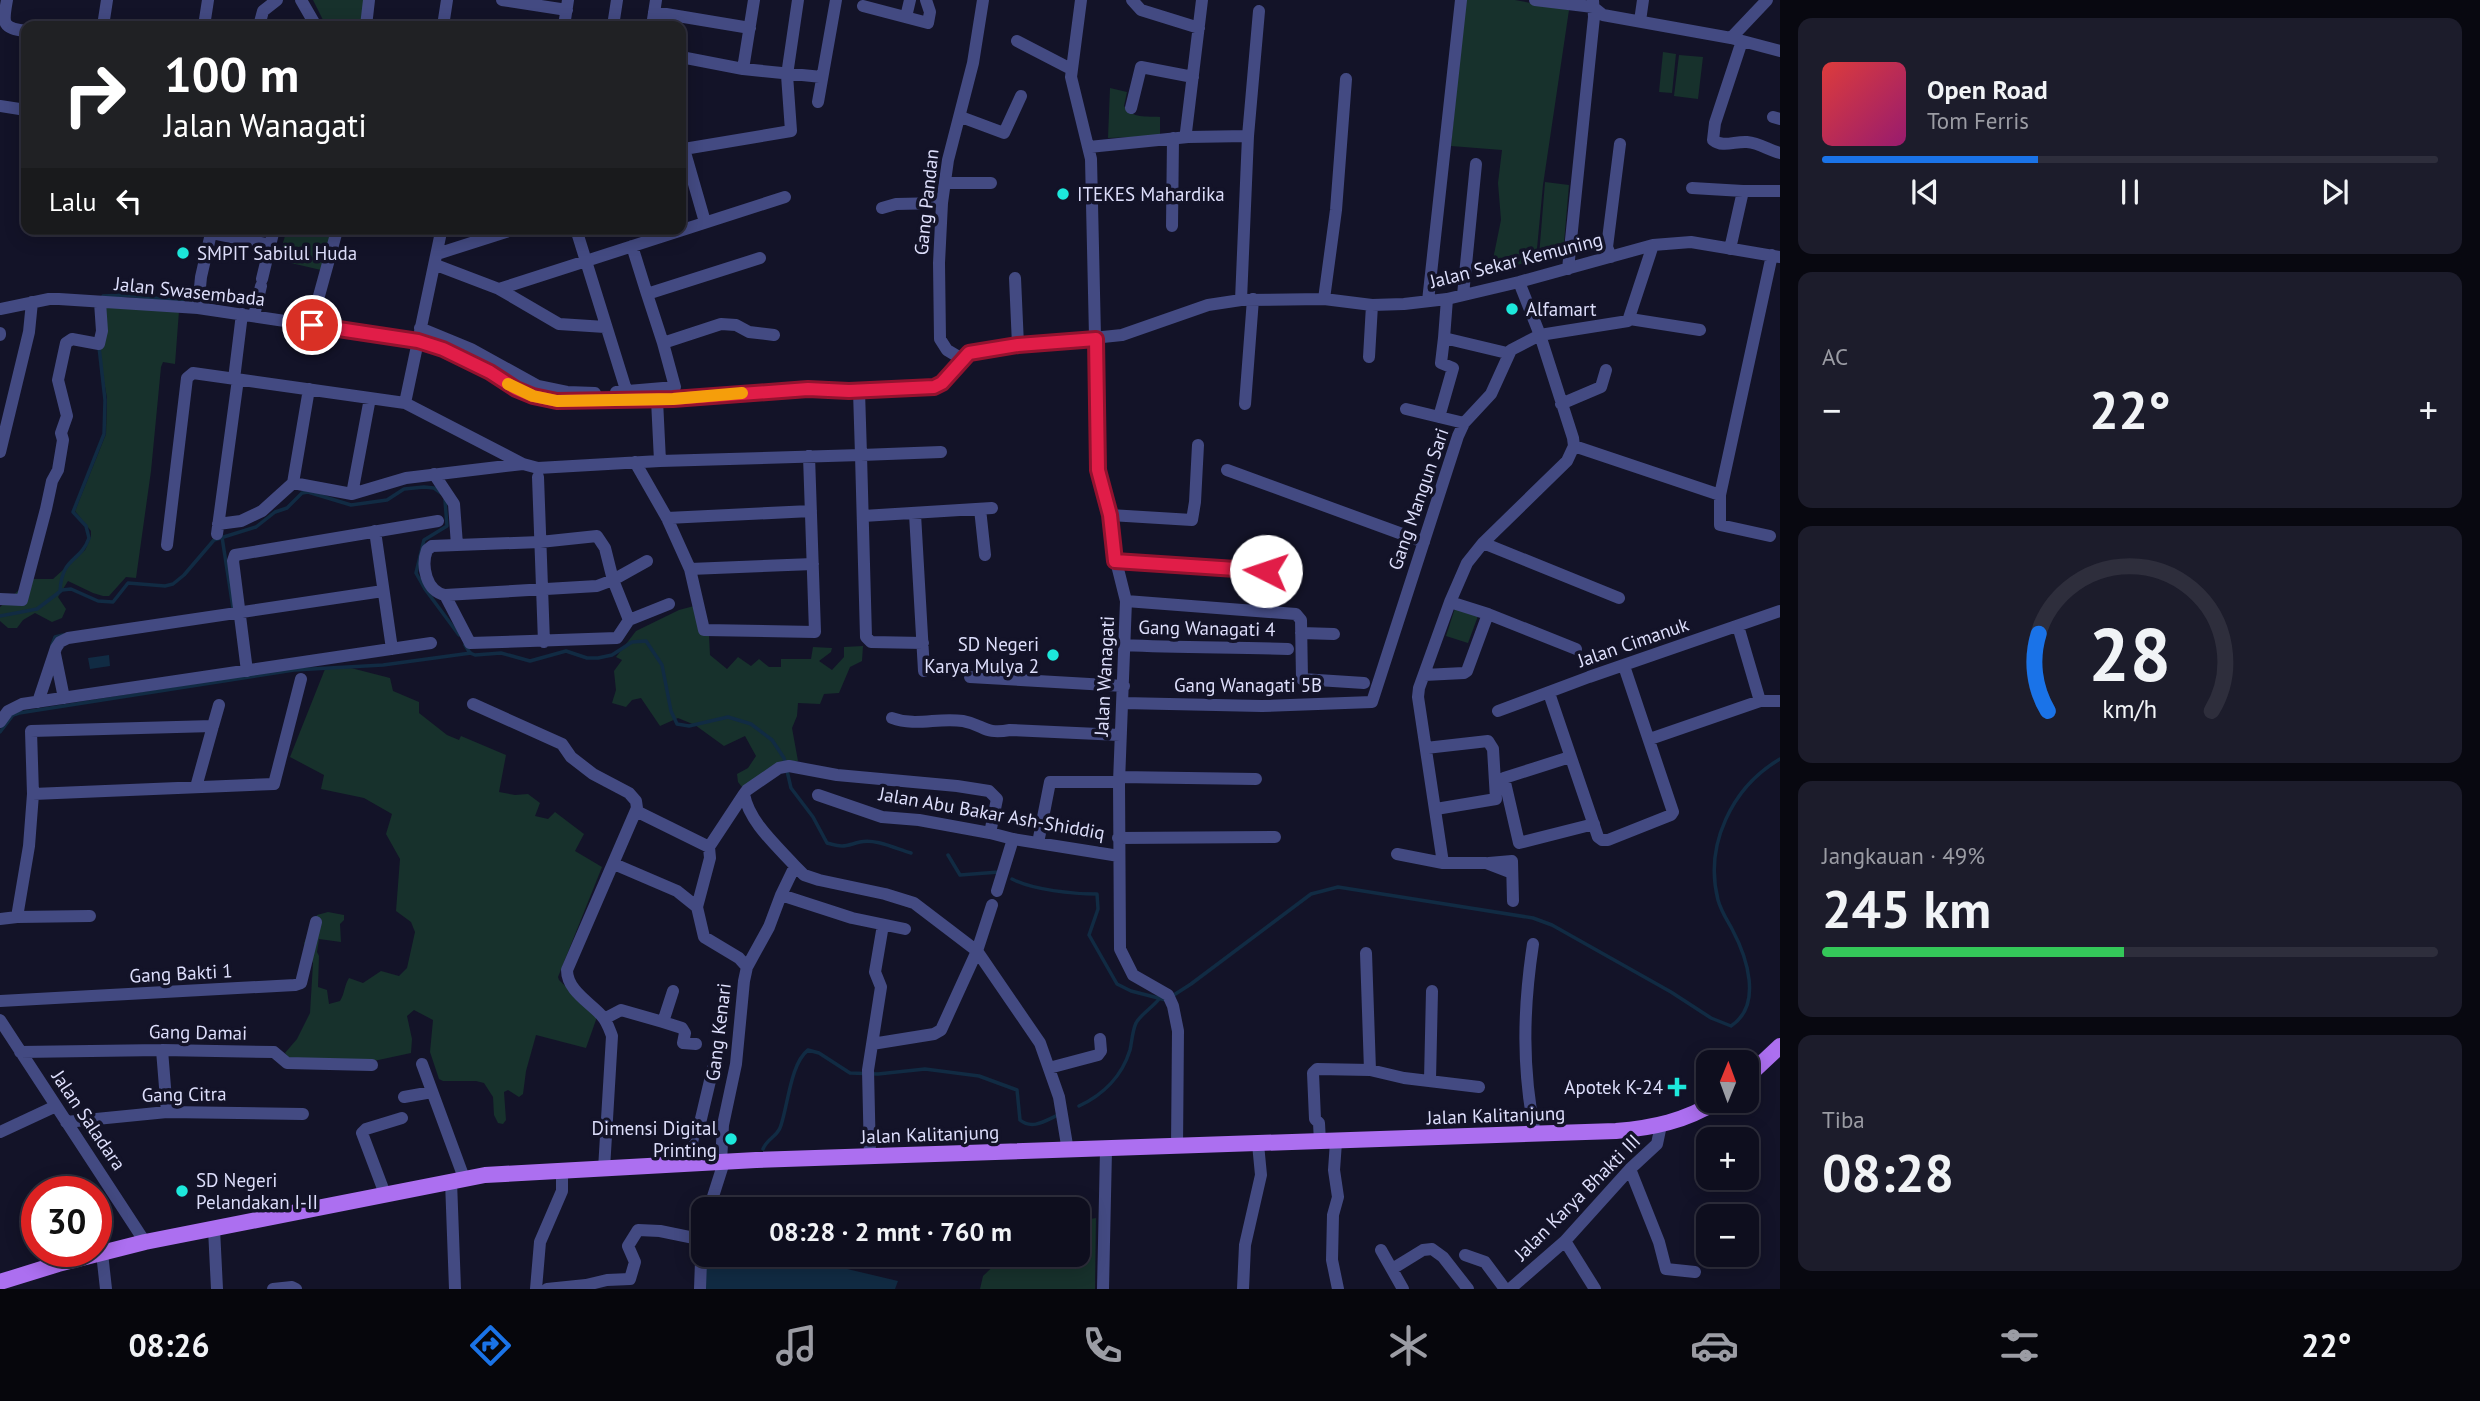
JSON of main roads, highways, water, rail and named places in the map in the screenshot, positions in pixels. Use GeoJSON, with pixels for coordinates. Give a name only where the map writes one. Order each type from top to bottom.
{"type":"FeatureCollection","features":[{"type":"Feature","properties":{"kind":"main road"},"geometry":{"type":"LineString","coordinates":[[1759,1066],[1780,1046]]}},
{"type":"Feature","properties":{"kind":"main road","name":"Jalan Kalitanjung"},"geometry":{"type":"LineString","coordinates":[[0,1282],[103,1260],[145,1242],[215,1239],[385,1194],[457,1179],[562,1170],[722,1162],[1616,1131],[1661,1125],[1696,1113]]}},
{"type":"Feature","properties":{"kind":"water"},"geometry":{"type":"Polygon","coordinates":[[[109,655],[110,666],[90,669],[88,658],[109,655]]]}},
{"type":"Feature","properties":{"kind":"water"},"geometry":{"type":"Polygon","coordinates":[[[704,1267],[839,1267],[898,1281],[895,1289],[704,1289],[704,1267]]]}},
{"type":"Feature","properties":{"kind":"waterway"},"geometry":{"type":"LineString","coordinates":[[103,296],[125,295],[183,301]]}},
{"type":"Feature","properties":{"kind":"waterway"},"geometry":{"type":"LineString","coordinates":[[60,591],[64,571],[89,538],[86,526],[73,512],[104,434],[105,400],[99,347]]}},
{"type":"Feature","properties":{"kind":"waterway"},"geometry":{"type":"LineString","coordinates":[[460,351],[487,365]]}},
{"type":"Feature","properties":{"kind":"waterway"},"geometry":{"type":"LineString","coordinates":[[0,616],[37,609],[62,590],[71,589],[98,601],[113,602],[128,583],[165,586],[173,584],[214,540],[256,527],[275,512],[287,508],[302,493],[308,492],[351,505],[387,500],[404,489],[434,488],[441,493]]}},
{"type":"Feature","properties":{"kind":"waterway"},"geometry":{"type":"LineString","coordinates":[[445,500],[447,526],[424,540],[416,573],[459,635]]}},
{"type":"Feature","properties":{"kind":"waterway"},"geometry":{"type":"LineString","coordinates":[[222,537],[233,608]]}},
{"type":"Feature","properties":{"kind":"waterway"},"geometry":{"type":"LineString","coordinates":[[52,645],[55,637],[63,635]]}},
{"type":"Feature","properties":{"kind":"waterway"},"geometry":{"type":"LineString","coordinates":[[465,645],[470,653],[475,655],[501,653],[530,661],[566,651],[587,658],[598,658],[612,655],[632,642],[646,641],[662,665],[671,711],[677,724],[689,726],[728,717],[751,724],[772,740],[784,758],[791,788],[813,817],[827,843],[844,846],[872,841],[911,853]]}},
{"type":"Feature","properties":{"kind":"waterway"},"geometry":{"type":"LineString","coordinates":[[0,732],[13,715],[19,713],[294,670],[383,665],[471,653]]}},
{"type":"Feature","properties":{"kind":"waterway"},"geometry":{"type":"LineString","coordinates":[[1012,879],[1053,891],[1097,894],[1098,909],[1089,935],[1117,984],[1131,991],[1166,1000],[1311,894],[1338,887],[1533,918],[1552,925],[1671,992],[1711,1018],[1731,1026],[1741,1017],[1747,1006],[1749,980],[1738,940],[1718,900],[1715,859],[1726,819],[1736,801],[1748,785],[1780,759]]}},
{"type":"Feature","properties":{"kind":"waterway"},"geometry":{"type":"LineString","coordinates":[[948,855],[960,875],[999,872]]}},
{"type":"Feature","properties":{"kind":"waterway"},"geometry":{"type":"LineString","coordinates":[[1079,1106],[1104,1090],[1117,1076],[1130,1050],[1136,1023],[1159,999]]}},
{"type":"Feature","properties":{"kind":"waterway"},"geometry":{"type":"LineString","coordinates":[[763,1149],[780,1128],[793,1075],[808,1050],[819,1053],[850,1073],[878,1074],[925,1069],[979,1076],[1017,1090],[1020,1120],[1025,1123],[1039,1124],[1058,1115]]}},
{"type":"Feature","properties":{"kind":"place","name":"ITEKES Mahardika"},"geometry":{"type":"Point","coordinates":[1063,194]}},
{"type":"Feature","properties":{"kind":"place","name":"SMPIT Sabilul Huda"},"geometry":{"type":"Point","coordinates":[183,253]}},
{"type":"Feature","properties":{"kind":"place","name":"Alfamart"},"geometry":{"type":"Point","coordinates":[1512,309]}},
{"type":"Feature","properties":{"kind":"place","name":"SD Negeri Karya Mulya 2"},"geometry":{"type":"Point","coordinates":[1053,655]}},
{"type":"Feature","properties":{"kind":"place","name":"Apotek K-24"},"geometry":{"type":"Point","coordinates":[1677,1087]}},
{"type":"Feature","properties":{"kind":"place","name":"Dimensi Digital Printing"},"geometry":{"type":"Point","coordinates":[731,1139]}},
{"type":"Feature","properties":{"kind":"place","name":"SD Negeri Pelandakan I-II"},"geometry":{"type":"Point","coordinates":[182,1191]}}]}
